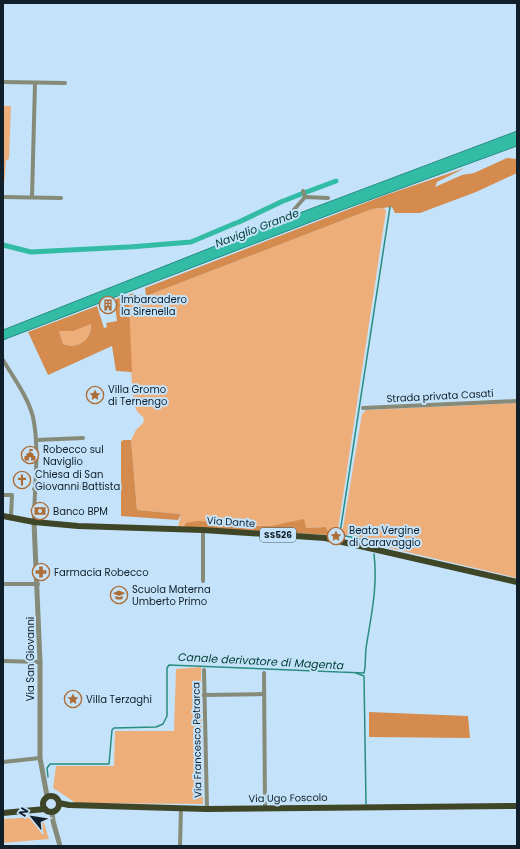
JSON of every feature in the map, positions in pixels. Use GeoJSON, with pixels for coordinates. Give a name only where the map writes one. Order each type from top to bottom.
{"type":"FeatureCollection","features":[{"type":"Feature","properties":{"kind":"main road","name":"SS526"},"geometry":{"type":"LineString","coordinates":[[3,516],[34,522]]}},
{"type":"Feature","properties":{"kind":"main road","name":"Via Dante"},"geometry":{"type":"LineString","coordinates":[[34,522],[78,526],[203,530],[325,538],[517,582]]}},
{"type":"Feature","properties":{"kind":"main road"},"geometry":{"type":"LineString","coordinates":[[3,813],[45,810],[52,812],[57,809],[59,803],[54,796],[47,796],[43,801],[45,810]]}},
{"type":"Feature","properties":{"kind":"main road","name":"Via Ugo Foscolo"},"geometry":{"type":"LineString","coordinates":[[59,803],[69,805],[207,809],[517,806]]}},
{"type":"Feature","properties":{"kind":"street"},"geometry":{"type":"LineString","coordinates":[[3,82],[65,83]]}},
{"type":"Feature","properties":{"kind":"street"},"geometry":{"type":"LineString","coordinates":[[32,198],[34,83]]}},
{"type":"Feature","properties":{"kind":"street"},"geometry":{"type":"LineString","coordinates":[[303,191],[305,197]]}},
{"type":"Feature","properties":{"kind":"street"},"geometry":{"type":"LineString","coordinates":[[3,197],[61,198]]}},
{"type":"Feature","properties":{"kind":"street"},"geometry":{"type":"LineString","coordinates":[[305,197],[328,198]]}},
{"type":"Feature","properties":{"kind":"street"},"geometry":{"type":"LineString","coordinates":[[292,212],[305,197]]}},
{"type":"Feature","properties":{"kind":"street"},"geometry":{"type":"LineString","coordinates":[[3,360],[20,389],[32,416],[36,440],[34,522]]}},
{"type":"Feature","properties":{"kind":"street","name":"Strada privata Casati"},"geometry":{"type":"LineString","coordinates":[[363,408],[517,401]]}},
{"type":"Feature","properties":{"kind":"street"},"geometry":{"type":"LineString","coordinates":[[36,440],[83,438]]}},
{"type":"Feature","properties":{"kind":"street"},"geometry":{"type":"LineString","coordinates":[[34,489],[98,486]]}},
{"type":"Feature","properties":{"kind":"street"},"geometry":{"type":"LineString","coordinates":[[3,495],[12,495],[11,518]]}},
{"type":"Feature","properties":{"kind":"street","name":"Via San Giovanni"},"geometry":{"type":"LineString","coordinates":[[34,522],[38,584],[40,662],[40,758],[47,796]]}},
{"type":"Feature","properties":{"kind":"street"},"geometry":{"type":"LineString","coordinates":[[203,530],[203,581]]}},
{"type":"Feature","properties":{"kind":"street"},"geometry":{"type":"LineString","coordinates":[[5,584],[38,584]]}},
{"type":"Feature","properties":{"kind":"street"},"geometry":{"type":"LineString","coordinates":[[3,661],[40,662]]}},
{"type":"Feature","properties":{"kind":"street","name":"Via Francesco Petrarca"},"geometry":{"type":"LineString","coordinates":[[204,670],[207,809]]}},
{"type":"Feature","properties":{"kind":"street"},"geometry":{"type":"LineString","coordinates":[[264,673],[265,808]]}},
{"type":"Feature","properties":{"kind":"street"},"geometry":{"type":"LineString","coordinates":[[204,695],[264,694]]}},
{"type":"Feature","properties":{"kind":"street"},"geometry":{"type":"LineString","coordinates":[[3,762],[40,758]]}},
{"type":"Feature","properties":{"kind":"street"},"geometry":{"type":"LineString","coordinates":[[180,808],[180,846]]}},
{"type":"Feature","properties":{"kind":"street"},"geometry":{"type":"LineString","coordinates":[[52,812],[60,846]]}},
{"type":"Feature","properties":{"kind":"shaded area"},"geometry":{"type":"Polygon","coordinates":[[[3,106],[11,106],[9,159],[6,160],[4,186],[3,106]]]}},
{"type":"Feature","properties":{"kind":"shaded area"},"geometry":{"type":"Polygon","coordinates":[[[517,131],[517,146],[342,210],[3,340],[3,330],[281,220],[517,131]]]}},
{"type":"Feature","properties":{"kind":"shaded area"},"geometry":{"type":"Polygon","coordinates":[[[507,158],[517,159],[517,173],[476,192],[420,213],[395,213],[392,207],[372,209],[146,296],[145,288],[383,196],[465,168],[437,182],[435,187],[462,175],[474,173],[507,158]]]}},
{"type":"Feature","properties":{"kind":"shaded area"},"geometry":{"type":"Polygon","coordinates":[[[384,208],[386,211],[337,536],[330,535],[326,527],[306,528],[303,520],[271,526],[233,525],[178,527],[181,514],[137,510],[131,440],[136,430],[143,423],[144,418],[137,411],[133,392],[129,303],[119,303],[120,301],[141,295],[146,296],[372,209],[384,208]]]}},
{"type":"Feature","properties":{"kind":"shaded area"},"geometry":{"type":"Polygon","coordinates":[[[134,293],[136,297],[119,303],[129,302],[132,372],[116,371],[112,346],[48,375],[28,332],[97,306],[104,328],[107,327],[106,323],[117,321],[115,305],[116,299],[134,293]],[[91,324],[73,331],[59,331],[63,344],[73,346],[83,342],[91,330],[91,324]]]}},
{"type":"Feature","properties":{"kind":"shaded area"},"geometry":{"type":"Polygon","coordinates":[[[91,323],[91,329],[87,339],[83,342],[74,346],[63,344],[59,331],[69,331],[91,323]]]}},
{"type":"Feature","properties":{"kind":"shaded area"},"geometry":{"type":"Polygon","coordinates":[[[517,403],[517,578],[377,545],[375,540],[342,534],[362,414],[366,410],[517,403]]]}},
{"type":"Feature","properties":{"kind":"shaded area"},"geometry":{"type":"Polygon","coordinates":[[[123,440],[131,440],[137,510],[181,514],[178,520],[121,516],[121,442],[123,440]]]}},
{"type":"Feature","properties":{"kind":"shaded area"},"geometry":{"type":"Polygon","coordinates":[[[304,519],[306,528],[326,527],[330,535],[184,527],[186,523],[197,521],[220,522],[223,525],[271,526],[304,519]]]}},
{"type":"Feature","properties":{"kind":"shaded area"},"geometry":{"type":"Polygon","coordinates":[[[201,667],[203,804],[76,803],[53,788],[56,766],[114,766],[115,731],[174,731],[176,669],[201,667]]]}},
{"type":"Feature","properties":{"kind":"shaded area"},"geometry":{"type":"Polygon","coordinates":[[[369,712],[468,716],[470,738],[369,737],[369,712]]]}},
{"type":"Feature","properties":{"kind":"shaded area"},"geometry":{"type":"Polygon","coordinates":[[[37,817],[43,820],[49,839],[3,843],[3,819],[37,817]]]}},
{"type":"Feature","properties":{"kind":"waterway"},"geometry":{"type":"LineString","coordinates":[[304,193],[336,181]]}},
{"type":"Feature","properties":{"kind":"waterway"},"geometry":{"type":"LineString","coordinates":[[286,200],[301,194]]}},
{"type":"Feature","properties":{"kind":"waterway"},"geometry":{"type":"LineString","coordinates":[[239,222],[283,201]]}},
{"type":"Feature","properties":{"kind":"waterway"},"geometry":{"type":"LineString","coordinates":[[372,544],[370,541],[341,535],[340,533],[390,207]]}},
{"type":"Feature","properties":{"kind":"waterway","name":"Naviglio Grande"},"geometry":{"type":"LineString","coordinates":[[130,247],[191,242],[236,223]]}},
{"type":"Feature","properties":{"kind":"waterway"},"geometry":{"type":"LineString","coordinates":[[3,245],[31,252],[128,247]]}},
{"type":"Feature","properties":{"kind":"waterway","name":"Canale derivatore di Magenta"},"geometry":{"type":"LineString","coordinates":[[48,777],[47,768],[50,764],[109,764],[112,730],[114,728],[156,727],[163,724],[167,716],[167,668],[169,665],[364,673],[366,648],[375,590],[374,554]]}},
{"type":"Feature","properties":{"kind":"waterway"},"geometry":{"type":"LineString","coordinates":[[356,673],[364,676],[366,804]]}},
{"type":"Feature","properties":{"kind":"place","name":"Imbarcadero la Sirenella"},"geometry":{"type":"Point","coordinates":[108,305]}},
{"type":"Feature","properties":{"kind":"place","name":"Villa Gromo di Ternengo"},"geometry":{"type":"Point","coordinates":[95,395]}},
{"type":"Feature","properties":{"kind":"place","name":"Robecco sul Naviglio"},"geometry":{"type":"Point","coordinates":[30,455]}},
{"type":"Feature","properties":{"kind":"place","name":"Chiesa di San Giovanni Battista"},"geometry":{"type":"Point","coordinates":[22,480]}},
{"type":"Feature","properties":{"kind":"place","name":"Banco BPM"},"geometry":{"type":"Point","coordinates":[40,511]}},
{"type":"Feature","properties":{"kind":"place","name":"Beata Vergine di Caravaggio"},"geometry":{"type":"Point","coordinates":[336,536]}},
{"type":"Feature","properties":{"kind":"place","name":"Farmacia Robecco"},"geometry":{"type":"Point","coordinates":[41,572]}},
{"type":"Feature","properties":{"kind":"place","name":"Scuola Materna Umberto Primo"},"geometry":{"type":"Point","coordinates":[119,595]}},
{"type":"Feature","properties":{"kind":"place","name":"Villa Terzaghi"},"geometry":{"type":"Point","coordinates":[73,699]}}]}
